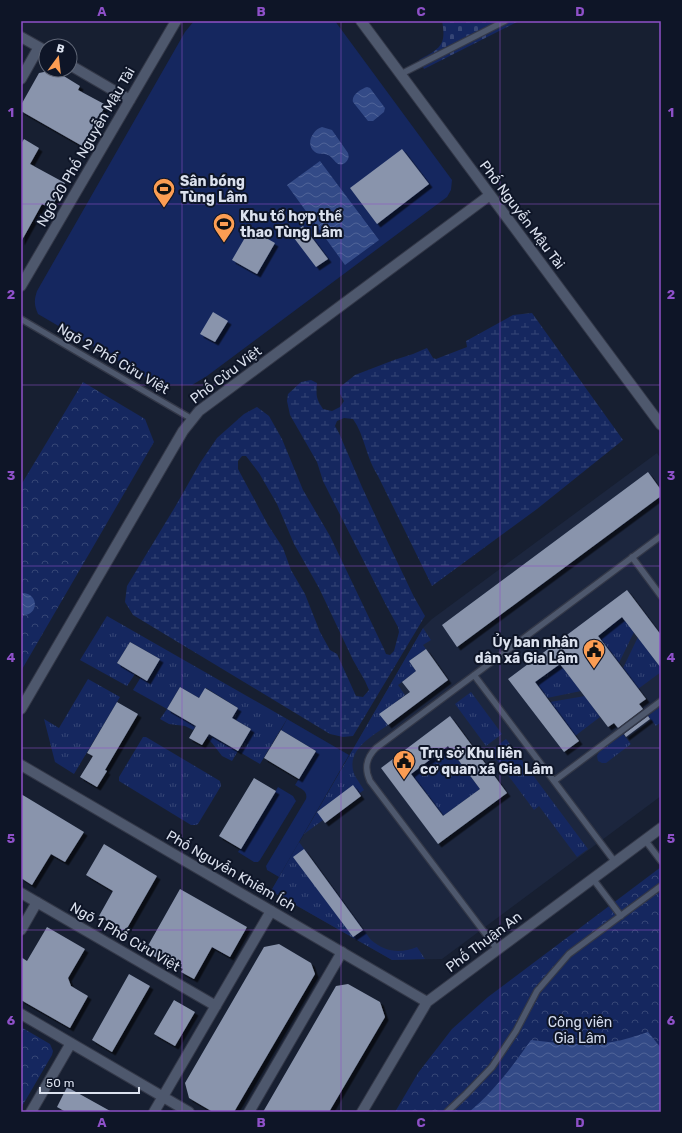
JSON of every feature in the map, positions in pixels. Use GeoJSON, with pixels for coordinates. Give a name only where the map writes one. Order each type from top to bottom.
{"type":"FeatureCollection","features":[{"type":"Feature","properties":{"kind":"street","name":"Ngõ 20 Phố Nguyễn Mậu Tài"},"geometry":{"type":"LineString","coordinates":[[21,286],[176,21]]}},
{"type":"Feature","properties":{"kind":"street","name":"Phố Nguyễn Mậu Tài"},"geometry":{"type":"LineString","coordinates":[[361,21],[661,425]]}},
{"type":"Feature","properties":{"kind":"street"},"geometry":{"type":"LineString","coordinates":[[21,36],[38,46]]}},
{"type":"Feature","properties":{"kind":"street"},"geometry":{"type":"LineString","coordinates":[[21,79],[38,56]]}},
{"type":"Feature","properties":{"kind":"street"},"geometry":{"type":"LineString","coordinates":[[78,70],[130,100]]}},
{"type":"Feature","properties":{"kind":"street","name":"Phố Cửu Việt"},"geometry":{"type":"LineString","coordinates":[[21,709],[192,419],[208,404],[490,195]]}},
{"type":"Feature","properties":{"kind":"street","name":"Phố Nguyễn Khiêm Ích"},"geometry":{"type":"LineString","coordinates":[[21,765],[427,1002]]}},
{"type":"Feature","properties":{"kind":"street","name":"Phố Thuận An"},"geometry":{"type":"LineString","coordinates":[[362,1112],[427,1002],[661,828]]}},
{"type":"Feature","properties":{"kind":"street","name":"Ngõ 1 Phố Cửu Việt"},"geometry":{"type":"LineString","coordinates":[[21,893],[216,1006]]}},
{"type":"Feature","properties":{"kind":"street"},"geometry":{"type":"LineString","coordinates":[[21,930],[37,902]]}},
{"type":"Feature","properties":{"kind":"street"},"geometry":{"type":"LineString","coordinates":[[154,1112],[271,911]]}},
{"type":"Feature","properties":{"kind":"street"},"geometry":{"type":"LineString","coordinates":[[249,1112],[342,952]]}},
{"type":"Feature","properties":{"kind":"street"},"geometry":{"type":"LineString","coordinates":[[21,1014],[189,1112]]}},
{"type":"Feature","properties":{"kind":"street"},"geometry":{"type":"LineString","coordinates":[[31,1112],[71,1043]]}},
{"type":"Feature","properties":{"kind":"lane"},"geometry":{"type":"LineString","coordinates":[[401,74],[505,21]]}},
{"type":"Feature","properties":{"kind":"lane","name":"Ngõ 2 Phố Cửu Việt"},"geometry":{"type":"LineString","coordinates":[[21,320],[192,419]]}},
{"type":"Feature","properties":{"kind":"lane"},"geometry":{"type":"LineString","coordinates":[[497,950],[370,781],[367,774],[367,759],[370,753],[376,748],[661,536]]}},
{"type":"Feature","properties":{"kind":"lane"},"geometry":{"type":"LineString","coordinates":[[632,558],[661,596]]}},
{"type":"Feature","properties":{"kind":"lane"},"geometry":{"type":"LineString","coordinates":[[474,675],[615,862]]}},
{"type":"Feature","properties":{"kind":"lane"},"geometry":{"type":"LineString","coordinates":[[554,781],[661,701]]}},
{"type":"Feature","properties":{"kind":"lane"},"geometry":{"type":"LineString","coordinates":[[645,840],[661,861]]}},
{"type":"Feature","properties":{"kind":"lane"},"geometry":{"type":"LineString","coordinates":[[593,879],[621,916]]}},
{"type":"Feature","properties":{"kind":"lane"},"geometry":{"type":"LineString","coordinates":[[447,1112],[492,1067],[516,1031],[537,991],[569,954],[661,886]]}},
{"type":"Feature","properties":{"kind":"shaded area"},"geometry":{"type":"Polygon","coordinates":[[[657,453],[661,459],[661,796],[442,959],[392,960],[271,891],[423,628],[432,619],[657,453]]]}},
{"type":"Feature","properties":{"kind":"green space","name":"Khu tổ hợp thể thao Tùng Lâm"},"geometry":{"type":"Polygon","coordinates":[[[194,21],[335,21],[452,180],[451,190],[447,197],[207,376],[192,385],[154,382],[38,314],[35,297],[37,291],[185,32],[194,21]]]}},
{"type":"Feature","properties":{"kind":"green space"},"geometry":{"type":"Polygon","coordinates":[[[442,21],[519,21],[424,69],[419,60],[432,53],[440,46],[443,36],[442,21]]]}},
{"type":"Feature","properties":{"kind":"green space"},"geometry":{"type":"Polygon","coordinates":[[[532,313],[623,440],[537,509],[432,586],[374,469],[353,419],[344,418],[337,421],[335,426],[362,487],[414,597],[425,616],[353,736],[343,737],[330,734],[133,615],[125,602],[127,586],[200,463],[217,438],[244,414],[257,407],[269,416],[282,439],[303,490],[330,536],[386,654],[390,655],[394,651],[399,632],[398,627],[323,481],[317,462],[290,415],[287,401],[288,394],[301,382],[311,380],[317,383],[317,397],[323,409],[332,411],[340,407],[344,401],[340,394],[340,387],[355,375],[427,348],[433,358],[436,359],[467,347],[466,341],[513,315],[532,313]],[[242,456],[238,461],[238,469],[268,525],[283,548],[291,570],[305,594],[320,632],[330,650],[337,654],[356,696],[363,697],[369,690],[365,681],[353,660],[319,588],[294,544],[277,504],[259,473],[246,456],[242,456]]]}},
{"type":"Feature","properties":{"kind":"green space"},"geometry":{"type":"Polygon","coordinates":[[[83,382],[145,419],[154,442],[21,671],[21,485],[83,382]]]}},
{"type":"Feature","properties":{"kind":"green space"},"geometry":{"type":"Polygon","coordinates":[[[107,616],[287,719],[260,764],[238,751],[251,729],[232,718],[238,708],[206,688],[199,698],[180,687],[167,709],[133,690],[141,677],[147,681],[160,659],[130,642],[117,663],[135,674],[127,686],[80,660],[107,616]]]}},
{"type":"Feature","properties":{"kind":"green space"},"geometry":{"type":"Polygon","coordinates":[[[622,617],[634,632],[619,663],[598,636],[622,617]]]}},
{"type":"Feature","properties":{"kind":"green space"},"geometry":{"type":"Polygon","coordinates":[[[423,628],[431,640],[423,645],[426,649],[409,661],[416,671],[398,685],[405,695],[380,714],[388,725],[367,740],[356,752],[353,759],[355,776],[364,790],[304,834],[423,628]]]}},
{"type":"Feature","properties":{"kind":"green space"},"geometry":{"type":"Polygon","coordinates":[[[638,637],[661,668],[661,672],[638,689],[623,668],[638,637]]]}},
{"type":"Feature","properties":{"kind":"green space"},"geometry":{"type":"Polygon","coordinates":[[[560,664],[581,691],[547,698],[535,682],[560,664]]]}},
{"type":"Feature","properties":{"kind":"green space"},"geometry":{"type":"Polygon","coordinates":[[[88,679],[120,697],[74,774],[55,762],[44,719],[59,728],[88,679]]]}},
{"type":"Feature","properties":{"kind":"green space"},"geometry":{"type":"Polygon","coordinates":[[[471,692],[502,734],[486,746],[455,704],[471,692]]]}},
{"type":"Feature","properties":{"kind":"green space"},"geometry":{"type":"Polygon","coordinates":[[[585,696],[600,717],[575,736],[550,702],[585,696]]]}},
{"type":"Feature","properties":{"kind":"green space"},"geometry":{"type":"Polygon","coordinates":[[[661,706],[661,722],[656,726],[648,716],[661,706]]]}},
{"type":"Feature","properties":{"kind":"green space"},"geometry":{"type":"Polygon","coordinates":[[[167,709],[196,726],[193,730],[185,726],[169,724],[160,719],[167,709]]]}},
{"type":"Feature","properties":{"kind":"green space"},"geometry":{"type":"Polygon","coordinates":[[[287,719],[349,755],[279,877],[267,870],[266,866],[306,799],[305,792],[295,785],[316,751],[281,730],[287,719]]]}},
{"type":"Feature","properties":{"kind":"green space"},"geometry":{"type":"Polygon","coordinates":[[[209,734],[238,751],[232,761],[222,756],[207,738],[209,734]]]}},
{"type":"Feature","properties":{"kind":"green space"},"geometry":{"type":"Polygon","coordinates":[[[623,734],[631,744],[606,763],[598,761],[597,756],[599,752],[623,734]]]}},
{"type":"Feature","properties":{"kind":"green space"},"geometry":{"type":"Polygon","coordinates":[[[143,737],[146,737],[220,781],[221,786],[198,824],[191,825],[119,781],[119,777],[143,737]]]}},
{"type":"Feature","properties":{"kind":"green space"},"geometry":{"type":"Polygon","coordinates":[[[506,739],[588,849],[577,857],[539,806],[534,810],[490,751],[506,739]]]}},
{"type":"Feature","properties":{"kind":"green space"},"geometry":{"type":"Polygon","coordinates":[[[448,746],[480,789],[443,816],[411,774],[448,746]]]}},
{"type":"Feature","properties":{"kind":"green space"},"geometry":{"type":"Polygon","coordinates":[[[278,787],[293,796],[296,801],[260,860],[258,862],[254,862],[238,852],[278,787]]]}},
{"type":"Feature","properties":{"kind":"green space"},"geometry":{"type":"Polygon","coordinates":[[[299,842],[371,940],[382,947],[393,951],[405,951],[417,947],[425,959],[392,960],[271,891],[299,842]]]}},
{"type":"Feature","properties":{"kind":"green space","name":"Công viên Gia Lâm"},"geometry":{"type":"Polygon","coordinates":[[[661,867],[661,1112],[395,1112],[418,1073],[452,1029],[488,997],[661,867]]]}},
{"type":"Feature","properties":{"kind":"green space"},"geometry":{"type":"Polygon","coordinates":[[[21,1027],[50,1044],[53,1051],[21,1108],[21,1027]]]}},
{"type":"Feature","properties":{"kind":"water"},"geometry":{"type":"Polygon","coordinates":[[[367,87],[370,88],[385,108],[384,112],[373,121],[368,121],[353,102],[355,95],[367,87]]]}},
{"type":"Feature","properties":{"kind":"water"},"geometry":{"type":"Polygon","coordinates":[[[322,127],[332,130],[348,153],[348,160],[343,164],[338,164],[326,154],[315,152],[310,146],[313,134],[322,127]]]}},
{"type":"Feature","properties":{"kind":"water"},"geometry":{"type":"Polygon","coordinates":[[[320,161],[379,240],[345,265],[287,185],[320,161]]]}},
{"type":"Feature","properties":{"kind":"water"},"geometry":{"type":"Polygon","coordinates":[[[21,593],[32,596],[34,600],[34,609],[27,615],[21,615],[21,593]]]}},
{"type":"Feature","properties":{"kind":"water"},"geometry":{"type":"Polygon","coordinates":[[[648,1032],[661,1048],[661,1112],[469,1112],[487,1096],[517,1060],[531,1040],[572,1044],[592,1044],[630,1038],[648,1032]]]}},
{"type":"Feature","properties":{"kind":"building"},"geometry":{"type":"Polygon","coordinates":[[[38,75],[38,78],[67,78],[80,86],[78,90],[106,105],[87,137],[89,139],[84,147],[21,111],[21,105],[38,75]]]}},
{"type":"Feature","properties":{"kind":"building"},"geometry":{"type":"Polygon","coordinates":[[[24,139],[39,148],[30,164],[65,183],[51,208],[42,204],[21,242],[21,144],[24,139]]]}},
{"type":"Feature","properties":{"kind":"building"},"geometry":{"type":"Polygon","coordinates":[[[402,149],[429,184],[377,224],[350,188],[402,149]]]}},
{"type":"Feature","properties":{"kind":"building"},"geometry":{"type":"Polygon","coordinates":[[[303,226],[328,259],[316,267],[291,234],[303,226]]]}},
{"type":"Feature","properties":{"kind":"building"},"geometry":{"type":"Polygon","coordinates":[[[250,229],[275,243],[257,274],[232,260],[250,229]]]}},
{"type":"Feature","properties":{"kind":"building"},"geometry":{"type":"Polygon","coordinates":[[[213,312],[228,321],[215,342],[200,334],[213,312]]]}},
{"type":"Feature","properties":{"kind":"building"},"geometry":{"type":"Polygon","coordinates":[[[648,472],[661,490],[661,496],[457,647],[442,625],[648,472]]]}},
{"type":"Feature","properties":{"kind":"building","name":"Ủy ban nhân dân xã Gia Lâm"},"geometry":{"type":"Polygon","coordinates":[[[627,590],[661,635],[661,668],[622,617],[598,636],[646,699],[639,704],[643,709],[618,728],[614,723],[608,727],[560,664],[535,682],[579,741],[564,752],[508,679],[627,590]]]}},
{"type":"Feature","properties":{"kind":"building"},"geometry":{"type":"Polygon","coordinates":[[[130,642],[160,659],[147,681],[117,663],[130,642]]]}},
{"type":"Feature","properties":{"kind":"building"},"geometry":{"type":"Polygon","coordinates":[[[426,649],[448,680],[388,725],[379,714],[410,692],[402,682],[416,671],[409,661],[426,649]]]}},
{"type":"Feature","properties":{"kind":"building"},"geometry":{"type":"Polygon","coordinates":[[[180,687],[199,698],[205,688],[238,708],[232,718],[251,729],[238,751],[209,734],[202,745],[189,738],[196,726],[167,709],[180,687]]]}},
{"type":"Feature","properties":{"kind":"building"},"geometry":{"type":"Polygon","coordinates":[[[117,702],[138,714],[105,770],[107,771],[97,787],[80,777],[93,756],[87,753],[117,702]]]}},
{"type":"Feature","properties":{"kind":"building","name":"Trụ sở Khu liên cơ quan xã Gia Lâm"},"geometry":{"type":"Polygon","coordinates":[[[450,716],[507,793],[438,844],[381,768],[450,716]],[[448,746],[411,774],[443,816],[480,789],[448,746]]]}},
{"type":"Feature","properties":{"kind":"building"},"geometry":{"type":"Polygon","coordinates":[[[648,716],[650,719],[626,737],[624,734],[648,716]]]}},
{"type":"Feature","properties":{"kind":"building"},"geometry":{"type":"Polygon","coordinates":[[[281,730],[316,751],[299,779],[264,758],[281,730]]]}},
{"type":"Feature","properties":{"kind":"building"},"geometry":{"type":"Polygon","coordinates":[[[254,778],[276,791],[241,849],[219,836],[254,778]]]}},
{"type":"Feature","properties":{"kind":"building"},"geometry":{"type":"Polygon","coordinates":[[[353,785],[361,796],[325,823],[317,812],[353,785]]]}},
{"type":"Feature","properties":{"kind":"building"},"geometry":{"type":"Polygon","coordinates":[[[21,794],[84,832],[65,862],[51,854],[32,885],[21,878],[21,794]]]}},
{"type":"Feature","properties":{"kind":"building"},"geometry":{"type":"Polygon","coordinates":[[[104,844],[157,876],[122,937],[110,930],[114,925],[99,916],[113,891],[86,875],[104,844]]]}},
{"type":"Feature","properties":{"kind":"building"},"geometry":{"type":"Polygon","coordinates":[[[304,849],[363,930],[353,937],[293,857],[304,849]]]}},
{"type":"Feature","properties":{"kind":"building"},"geometry":{"type":"Polygon","coordinates":[[[180,889],[247,927],[230,957],[212,947],[194,979],[181,972],[183,969],[159,955],[157,958],[145,951],[180,889]]]}},
{"type":"Feature","properties":{"kind":"building"},"geometry":{"type":"Polygon","coordinates":[[[47,927],[85,949],[68,978],[71,986],[88,996],[70,1028],[21,1000],[21,957],[27,961],[47,927]]]}},
{"type":"Feature","properties":{"kind":"building"},"geometry":{"type":"Polygon","coordinates":[[[279,944],[311,963],[315,974],[234,1112],[213,1112],[189,1098],[185,1083],[264,947],[279,944]]]}},
{"type":"Feature","properties":{"kind":"building"},"geometry":{"type":"Polygon","coordinates":[[[129,974],[150,986],[112,1052],[92,1040],[129,974]]]}},
{"type":"Feature","properties":{"kind":"building"},"geometry":{"type":"Polygon","coordinates":[[[348,984],[380,1002],[385,1017],[329,1112],[263,1112],[336,986],[348,984]]]}},
{"type":"Feature","properties":{"kind":"building"},"geometry":{"type":"Polygon","coordinates":[[[174,1000],[195,1012],[175,1046],[154,1034],[174,1000]]]}},
{"type":"Feature","properties":{"kind":"building"},"geometry":{"type":"Polygon","coordinates":[[[67,1087],[112,1112],[66,1112],[57,1107],[67,1087]]]}},
{"type":"Feature","properties":{"kind":"place","name":"Sân bóng Tùng Lâm"},"geometry":{"type":"Point","coordinates":[164,208]}},
{"type":"Feature","properties":{"kind":"place","name":"Khu tổ hợp thể thao Tùng Lâm"},"geometry":{"type":"Point","coordinates":[224,244]}},
{"type":"Feature","properties":{"kind":"place","name":"Ủy ban nhân dân xã Gia Lâm"},"geometry":{"type":"Point","coordinates":[594,670]}},
{"type":"Feature","properties":{"kind":"place","name":"Trụ sở Khu liên cơ quan xã Gia Lâm"},"geometry":{"type":"Point","coordinates":[404,780]}}]}
